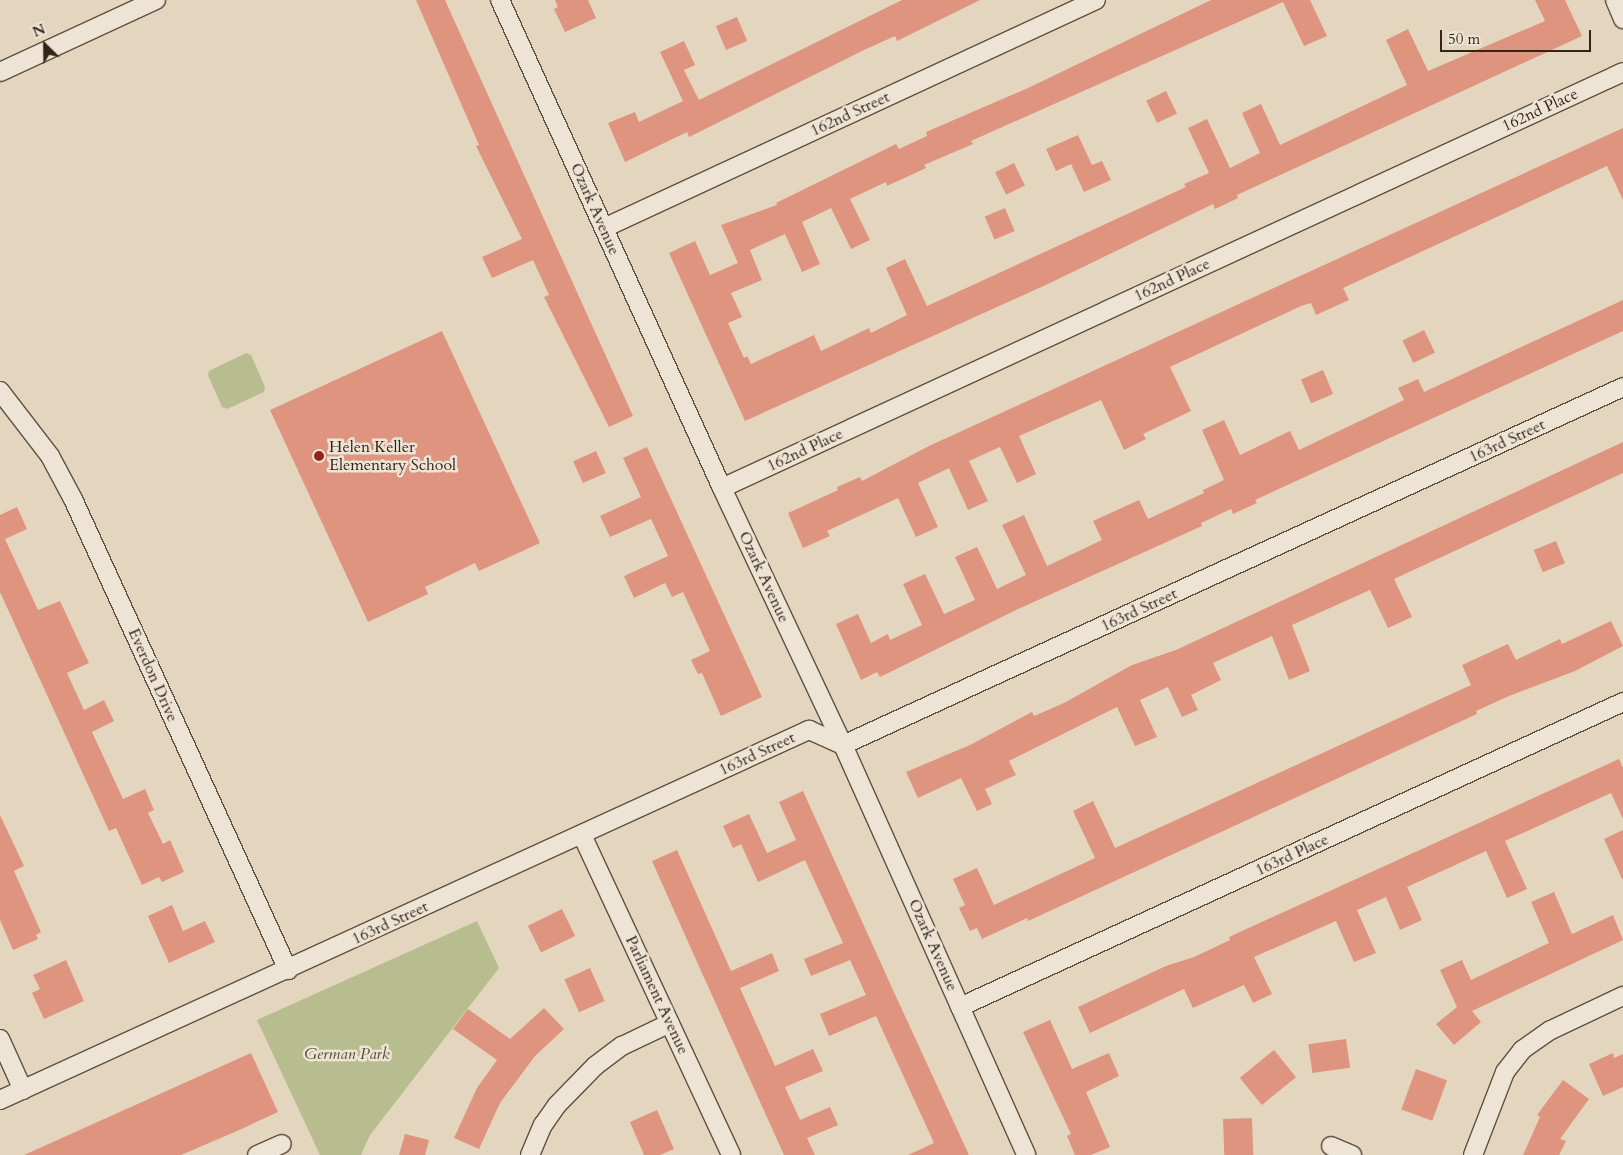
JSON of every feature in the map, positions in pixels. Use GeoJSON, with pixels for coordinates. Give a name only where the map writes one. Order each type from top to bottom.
{"type":"FeatureCollection","features":[{"type":"Feature","properties":{"kind":"street"},"geometry":{"type":"LineString","coordinates":[[0,72],[156,0]]}},
{"type":"Feature","properties":{"kind":"street","name":"Ozark Avenue"},"geometry":{"type":"LineString","coordinates":[[500,0],[722,488],[843,746],[1026,1155]]}},
{"type":"Feature","properties":{"kind":"street","name":"162nd Street"},"geometry":{"type":"LineString","coordinates":[[604,228],[1096,0]]}},
{"type":"Feature","properties":{"kind":"street"},"geometry":{"type":"LineString","coordinates":[[1615,0],[1623,19]]}},
{"type":"Feature","properties":{"kind":"street","name":"162nd Place"},"geometry":{"type":"LineString","coordinates":[[722,488],[1623,72]]}},
{"type":"Feature","properties":{"kind":"street","name":"163rd Street"},"geometry":{"type":"LineString","coordinates":[[0,1100],[288,970],[808,730],[843,746],[1623,387]]}},
{"type":"Feature","properties":{"kind":"street","name":"Everdon Drive"},"geometry":{"type":"LineString","coordinates":[[0,390],[50,456],[73,499],[288,970]]}},
{"type":"Feature","properties":{"kind":"street","name":"163rd Place"},"geometry":{"type":"LineString","coordinates":[[960,1007],[1623,702]]}},
{"type":"Feature","properties":{"kind":"street","name":"Parliament Avenue"},"geometry":{"type":"LineString","coordinates":[[582,835],[731,1155]]}},
{"type":"Feature","properties":{"kind":"street"},"geometry":{"type":"LineString","coordinates":[[1473,1155],[1505,1072],[1522,1050],[1551,1030],[1623,996]]}},
{"type":"Feature","properties":{"kind":"street"},"geometry":{"type":"LineString","coordinates":[[530,1155],[543,1125],[557,1105],[595,1066],[622,1046],[670,1023]]}},
{"type":"Feature","properties":{"kind":"street"},"geometry":{"type":"LineString","coordinates":[[0,1040],[23,1090]]}},
{"type":"Feature","properties":{"kind":"street"},"geometry":{"type":"LineString","coordinates":[[257,1155],[282,1144]]}},
{"type":"Feature","properties":{"kind":"street"},"geometry":{"type":"LineString","coordinates":[[1331,1146],[1352,1155]]}},
{"type":"Feature","properties":{"kind":"green space"},"geometry":{"type":"Polygon","coordinates":[[[246,353],[251,355],[265,387],[264,392],[227,409],[222,407],[208,375],[209,371],[246,353]]]}},
{"type":"Feature","properties":{"kind":"green space","name":"German Park"},"geometry":{"type":"Polygon","coordinates":[[[477,921],[499,968],[370,1135],[361,1155],[320,1155],[257,1020],[477,921]]]}},
{"type":"Feature","properties":{"kind":"building"},"geometry":{"type":"Polygon","coordinates":[[[416,0],[445,0],[633,416],[609,427],[544,297],[549,295],[533,260],[492,278],[482,257],[522,239],[476,146],[479,145],[416,0]]]}},
{"type":"Feature","properties":{"kind":"building"},"geometry":{"type":"Polygon","coordinates":[[[555,0],[588,0],[596,18],[565,32],[554,9],[558,7],[555,0]]]}},
{"type":"Feature","properties":{"kind":"building"},"geometry":{"type":"Polygon","coordinates":[[[902,0],[980,0],[897,41],[895,36],[864,50],[689,137],[687,132],[625,162],[608,123],[635,112],[639,122],[683,101],[660,52],[684,41],[695,65],[684,70],[699,100],[902,0]]]}},
{"type":"Feature","properties":{"kind":"building"},"geometry":{"type":"Polygon","coordinates":[[[1211,0],[1310,0],[1327,36],[1304,46],[1283,2],[971,141],[973,144],[924,165],[926,168],[887,186],[886,182],[850,199],[870,240],[851,249],[831,208],[802,222],[820,264],[802,272],[785,234],[750,250],[762,280],[731,293],[742,317],[728,323],[744,358],[747,356],[751,364],[814,335],[821,351],[869,328],[871,333],[907,315],[886,268],[905,259],[927,306],[1186,187],[1184,184],[1209,173],[1188,128],[1207,119],[1230,168],[1260,153],[1242,113],[1261,104],[1280,145],[1407,85],[1386,40],[1408,29],[1428,71],[1545,21],[1535,0],[1565,0],[1582,36],[1237,195],[1238,198],[1215,209],[1213,204],[1050,283],[745,421],[669,253],[695,241],[710,275],[738,263],[721,225],[777,205],[776,203],[896,144],[899,149],[927,136],[926,132],[1028,88],[1211,0]]]}},
{"type":"Feature","properties":{"kind":"building"},"geometry":{"type":"Polygon","coordinates":[[[737,17],[747,41],[726,50],[716,26],[737,17]]]}},
{"type":"Feature","properties":{"kind":"building"},"geometry":{"type":"Polygon","coordinates":[[[1166,91],[1177,113],[1157,123],[1146,101],[1166,91]]]}},
{"type":"Feature","properties":{"kind":"building"},"geometry":{"type":"Polygon","coordinates":[[[1623,128],[1623,200],[1607,166],[1343,288],[1349,300],[1316,315],[1311,303],[1301,306],[1170,367],[1191,411],[1143,434],[1146,439],[1124,450],[1101,400],[1019,436],[1036,474],[1017,483],[1000,447],[969,461],[988,501],[968,510],[949,468],[918,483],[938,527],[916,537],[898,498],[827,531],[830,536],[803,548],[788,513],[838,490],[837,487],[860,477],[862,481],[929,446],[1623,128]]]}},
{"type":"Feature","properties":{"kind":"building"},"geometry":{"type":"Polygon","coordinates":[[[1078,135],[1092,165],[1102,161],[1111,180],[1084,192],[1071,164],[1056,171],[1046,149],[1078,135]]]}},
{"type":"Feature","properties":{"kind":"building"},"geometry":{"type":"Polygon","coordinates":[[[1014,163],[1025,185],[1006,195],[995,172],[1014,163]]]}},
{"type":"Feature","properties":{"kind":"building"},"geometry":{"type":"Polygon","coordinates":[[[1005,208],[1015,231],[995,240],[985,217],[1005,208]]]}},
{"type":"Feature","properties":{"kind":"building"},"geometry":{"type":"Polygon","coordinates":[[[1623,300],[1623,331],[1255,500],[1257,503],[1233,514],[1231,509],[1201,523],[1202,526],[1016,610],[880,677],[877,672],[861,680],[836,624],[858,614],[871,643],[888,634],[890,640],[922,625],[903,584],[925,574],[944,614],[975,600],[955,557],[977,547],[997,589],[1026,575],[1002,525],[1024,515],[1047,566],[1102,540],[1093,521],[1139,500],[1148,519],[1204,493],[1203,490],[1224,480],[1202,430],[1224,420],[1240,455],[1290,431],[1299,450],[1404,400],[1398,388],[1418,379],[1424,392],[1623,300]]]}},
{"type":"Feature","properties":{"kind":"building"},"geometry":{"type":"Polygon","coordinates":[[[1424,330],[1435,352],[1413,363],[1402,341],[1424,330]]]}},
{"type":"Feature","properties":{"kind":"building"},"geometry":{"type":"Polygon","coordinates":[[[442,331],[540,543],[479,571],[475,563],[425,587],[428,594],[368,622],[270,410],[442,331]]]}},
{"type":"Feature","properties":{"kind":"building"},"geometry":{"type":"Polygon","coordinates":[[[1323,370],[1333,394],[1311,403],[1301,379],[1323,370]]]}},
{"type":"Feature","properties":{"kind":"building"},"geometry":{"type":"Polygon","coordinates":[[[1623,442],[1623,473],[1394,579],[1412,617],[1388,628],[1370,590],[1292,625],[1310,671],[1289,680],[1272,636],[1213,663],[1221,680],[1191,695],[1198,710],[1182,717],[1168,687],[1140,700],[1157,737],[1135,746],[1117,707],[1009,761],[1016,775],[985,789],[992,804],[977,811],[961,778],[918,798],[906,772],[970,745],[1032,712],[1034,716],[1064,703],[1132,665],[1176,650],[1623,442]]]}},
{"type":"Feature","properties":{"kind":"building"},"geometry":{"type":"Polygon","coordinates":[[[647,447],[762,697],[721,716],[702,673],[698,674],[691,660],[710,651],[683,592],[672,597],[665,583],[634,598],[624,576],[668,556],[651,519],[610,537],[600,516],[641,497],[623,458],[647,447]]]}},
{"type":"Feature","properties":{"kind":"building"},"geometry":{"type":"Polygon","coordinates":[[[596,451],[606,473],[583,483],[573,461],[596,451]]]}},
{"type":"Feature","properties":{"kind":"building"},"geometry":{"type":"Polygon","coordinates":[[[17,507],[27,529],[5,539],[38,610],[60,601],[89,663],[67,673],[84,710],[104,700],[114,721],[92,732],[123,799],[145,789],[154,810],[148,813],[163,844],[170,840],[184,872],[162,882],[159,877],[142,885],[116,828],[109,831],[0,592],[0,515],[17,507]]]}},
{"type":"Feature","properties":{"kind":"building"},"geometry":{"type":"Polygon","coordinates":[[[1556,541],[1565,563],[1543,572],[1534,550],[1556,541]]]}},
{"type":"Feature","properties":{"kind":"building"},"geometry":{"type":"Polygon","coordinates":[[[1611,621],[1623,646],[1575,671],[1509,696],[1476,711],[1477,714],[1028,921],[1027,918],[982,939],[977,928],[970,931],[959,908],[965,905],[953,879],[977,868],[994,905],[1095,858],[1073,811],[1093,801],[1115,848],[1471,685],[1462,665],[1508,644],[1516,660],[1560,639],[1562,644],[1611,621]]]}},
{"type":"Feature","properties":{"kind":"building"},"geometry":{"type":"Polygon","coordinates":[[[1619,759],[1623,768],[1623,819],[1611,793],[1505,841],[1527,889],[1507,898],[1486,851],[1407,887],[1422,920],[1400,930],[1386,897],[1357,910],[1376,953],[1354,962],[1336,921],[1254,957],[1272,994],[1253,1003],[1244,985],[1193,1008],[1184,989],[1090,1033],[1078,1007],[1166,966],[1194,957],[1230,940],[1229,937],[1619,759]]]}},
{"type":"Feature","properties":{"kind":"building"},"geometry":{"type":"Polygon","coordinates":[[[803,791],[969,1155],[908,1155],[934,1143],[876,1016],[829,1036],[820,1014],[866,995],[850,960],[811,976],[804,959],[843,943],[805,860],[758,882],[741,844],[733,848],[723,826],[749,814],[767,853],[796,840],[779,802],[803,791]]]}},
{"type":"Feature","properties":{"kind":"building"},"geometry":{"type":"Polygon","coordinates":[[[0,815],[24,866],[14,871],[41,932],[36,935],[38,939],[13,950],[0,920],[0,815]]]}},
{"type":"Feature","properties":{"kind":"building"},"geometry":{"type":"Polygon","coordinates":[[[1623,830],[1623,881],[1604,839],[1623,830]]]}},
{"type":"Feature","properties":{"kind":"building"},"geometry":{"type":"Polygon","coordinates":[[[677,850],[731,971],[772,953],[779,971],[740,988],[775,1066],[813,1049],[823,1071],[785,1087],[800,1120],[830,1107],[838,1125],[807,1138],[815,1155],[784,1155],[652,861],[677,850]]]}},
{"type":"Feature","properties":{"kind":"building"},"geometry":{"type":"Polygon","coordinates":[[[1554,892],[1572,934],[1613,915],[1623,940],[1472,1011],[1481,1022],[1454,1045],[1436,1024],[1457,1007],[1440,970],[1462,960],[1471,980],[1549,943],[1531,902],[1554,892]]]}},
{"type":"Feature","properties":{"kind":"building"},"geometry":{"type":"Polygon","coordinates":[[[172,905],[183,931],[205,921],[215,942],[169,963],[148,916],[172,905]]]}},
{"type":"Feature","properties":{"kind":"building"},"geometry":{"type":"Polygon","coordinates":[[[562,909],[575,936],[541,953],[528,926],[562,909]]]}},
{"type":"Feature","properties":{"kind":"building"},"geometry":{"type":"Polygon","coordinates":[[[66,960],[84,1001],[44,1019],[32,993],[40,989],[33,975],[66,960]]]}},
{"type":"Feature","properties":{"kind":"building"},"geometry":{"type":"Polygon","coordinates":[[[590,968],[605,1001],[579,1012],[564,979],[590,968]]]}},
{"type":"Feature","properties":{"kind":"building"},"geometry":{"type":"Polygon","coordinates":[[[544,1008],[564,1029],[535,1056],[500,1103],[479,1149],[454,1138],[477,1088],[497,1060],[453,1029],[468,1009],[510,1039],[544,1008]]]}},
{"type":"Feature","properties":{"kind":"building"},"geometry":{"type":"Polygon","coordinates":[[[1050,1020],[1072,1069],[1109,1053],[1119,1076],[1086,1092],[1110,1147],[1091,1155],[1075,1155],[1067,1136],[1071,1134],[1023,1032],[1050,1020]]]}},
{"type":"Feature","properties":{"kind":"building"},"geometry":{"type":"Polygon","coordinates":[[[1346,1039],[1350,1068],[1312,1073],[1308,1044],[1346,1039]]]}},
{"type":"Feature","properties":{"kind":"building"},"geometry":{"type":"Polygon","coordinates":[[[1274,1050],[1296,1077],[1262,1105],[1240,1078],[1274,1050]]]}},
{"type":"Feature","properties":{"kind":"building"},"geometry":{"type":"Polygon","coordinates":[[[251,1053],[278,1112],[237,1131],[181,1155],[24,1155],[251,1053]]]}},
{"type":"Feature","properties":{"kind":"building"},"geometry":{"type":"Polygon","coordinates":[[[1613,1053],[1614,1058],[1623,1054],[1623,1087],[1603,1096],[1589,1064],[1613,1053]]]}},
{"type":"Feature","properties":{"kind":"building"},"geometry":{"type":"Polygon","coordinates":[[[1416,1069],[1447,1080],[1432,1121],[1401,1109],[1416,1069]]]}},
{"type":"Feature","properties":{"kind":"building"},"geometry":{"type":"Polygon","coordinates":[[[1563,1080],[1589,1099],[1560,1139],[1566,1141],[1559,1155],[1523,1155],[1540,1117],[1537,1115],[1563,1080]]]}},
{"type":"Feature","properties":{"kind":"building"},"geometry":{"type":"Polygon","coordinates":[[[657,1110],[674,1149],[660,1155],[644,1155],[630,1122],[657,1110]]]}},
{"type":"Feature","properties":{"kind":"building"},"geometry":{"type":"Polygon","coordinates":[[[1252,1118],[1253,1155],[1224,1155],[1223,1119],[1252,1118]]]}},
{"type":"Feature","properties":{"kind":"building"},"geometry":{"type":"Polygon","coordinates":[[[405,1134],[429,1140],[425,1155],[399,1155],[405,1134]]]}},
{"type":"Feature","properties":{"kind":"place","name":"Helen Keller Elementary School"},"geometry":{"type":"Point","coordinates":[319,456]}}]}
